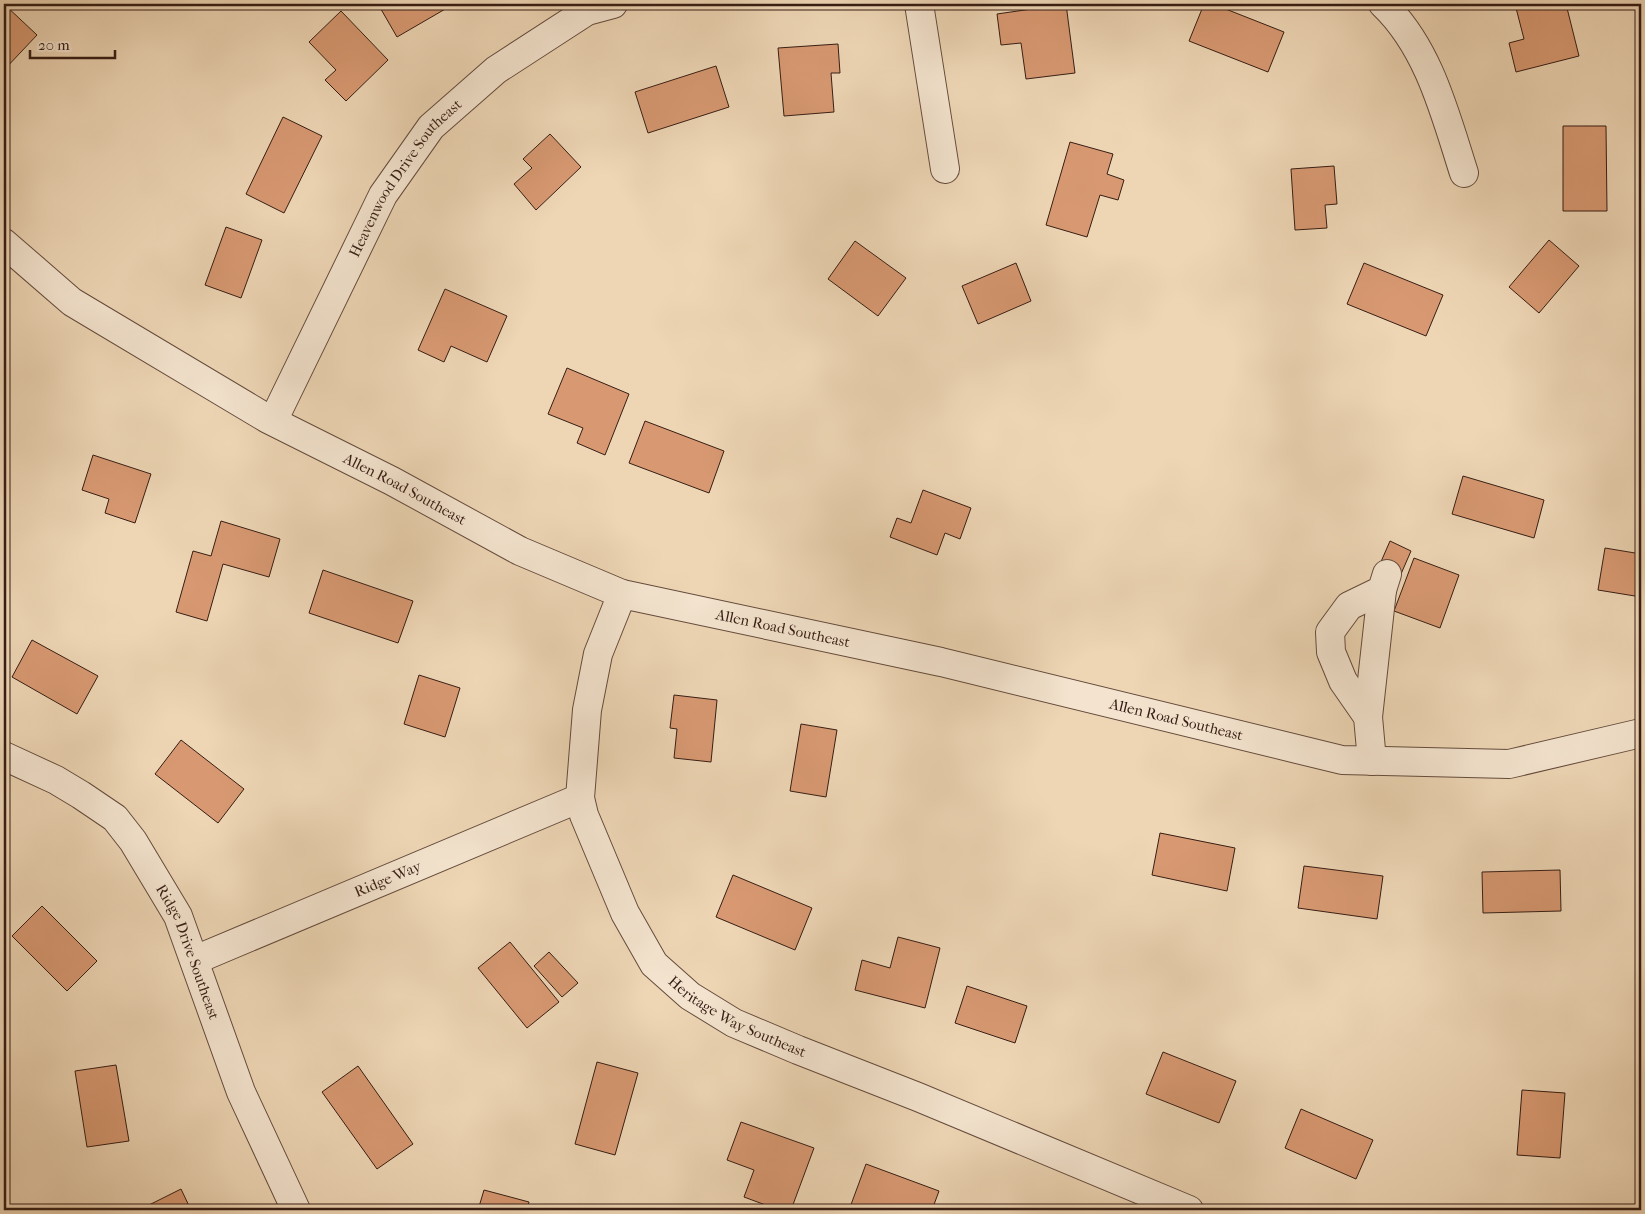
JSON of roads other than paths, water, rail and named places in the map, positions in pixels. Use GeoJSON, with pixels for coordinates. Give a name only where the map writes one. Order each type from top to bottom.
{"type":"FeatureCollection","features":[{"type":"Feature","properties":{"kind":"street","name":"Heavenwood Drive Southeast"},"geometry":{"type":"LineString","coordinates":[[273,422],[383,195],[431,127],[496,70],[587,11],[613,4]]}},
{"type":"Feature","properties":{"kind":"street"},"geometry":{"type":"LineString","coordinates":[[919,4],[945,168]]}},
{"type":"Feature","properties":{"kind":"street"},"geometry":{"type":"LineString","coordinates":[[1383,4],[1398,18],[1423,57],[1446,117],[1464,173]]}},
{"type":"Feature","properties":{"kind":"street","name":"Allen Road Southeast"},"geometry":{"type":"LineString","coordinates":[[4,243],[72,302],[273,422],[392,481],[520,551],[622,594],[941,662],[1342,760],[1509,764],[1641,733]]}},
{"type":"Feature","properties":{"kind":"street"},"geometry":{"type":"LineString","coordinates":[[1368,717],[1343,680],[1330,652],[1330,632],[1349,606],[1385,582],[1368,717],[1372,761]]}},
{"type":"Feature","properties":{"kind":"street","name":"Heritage Way Southeast"},"geometry":{"type":"LineString","coordinates":[[622,594],[598,654],[587,710],[580,798],[584,814],[625,913],[654,964],[690,996],[734,1023],[918,1097],[1189,1210]]}},
{"type":"Feature","properties":{"kind":"street","name":"Ridge Drive Southeast"},"geometry":{"type":"LineString","coordinates":[[4,756],[56,780],[81,795],[114,818],[133,841],[178,916],[241,1092],[296,1210]]}},
{"type":"Feature","properties":{"kind":"street","name":"Ridge Way"},"geometry":{"type":"LineString","coordinates":[[195,960],[580,798]]}}]}
